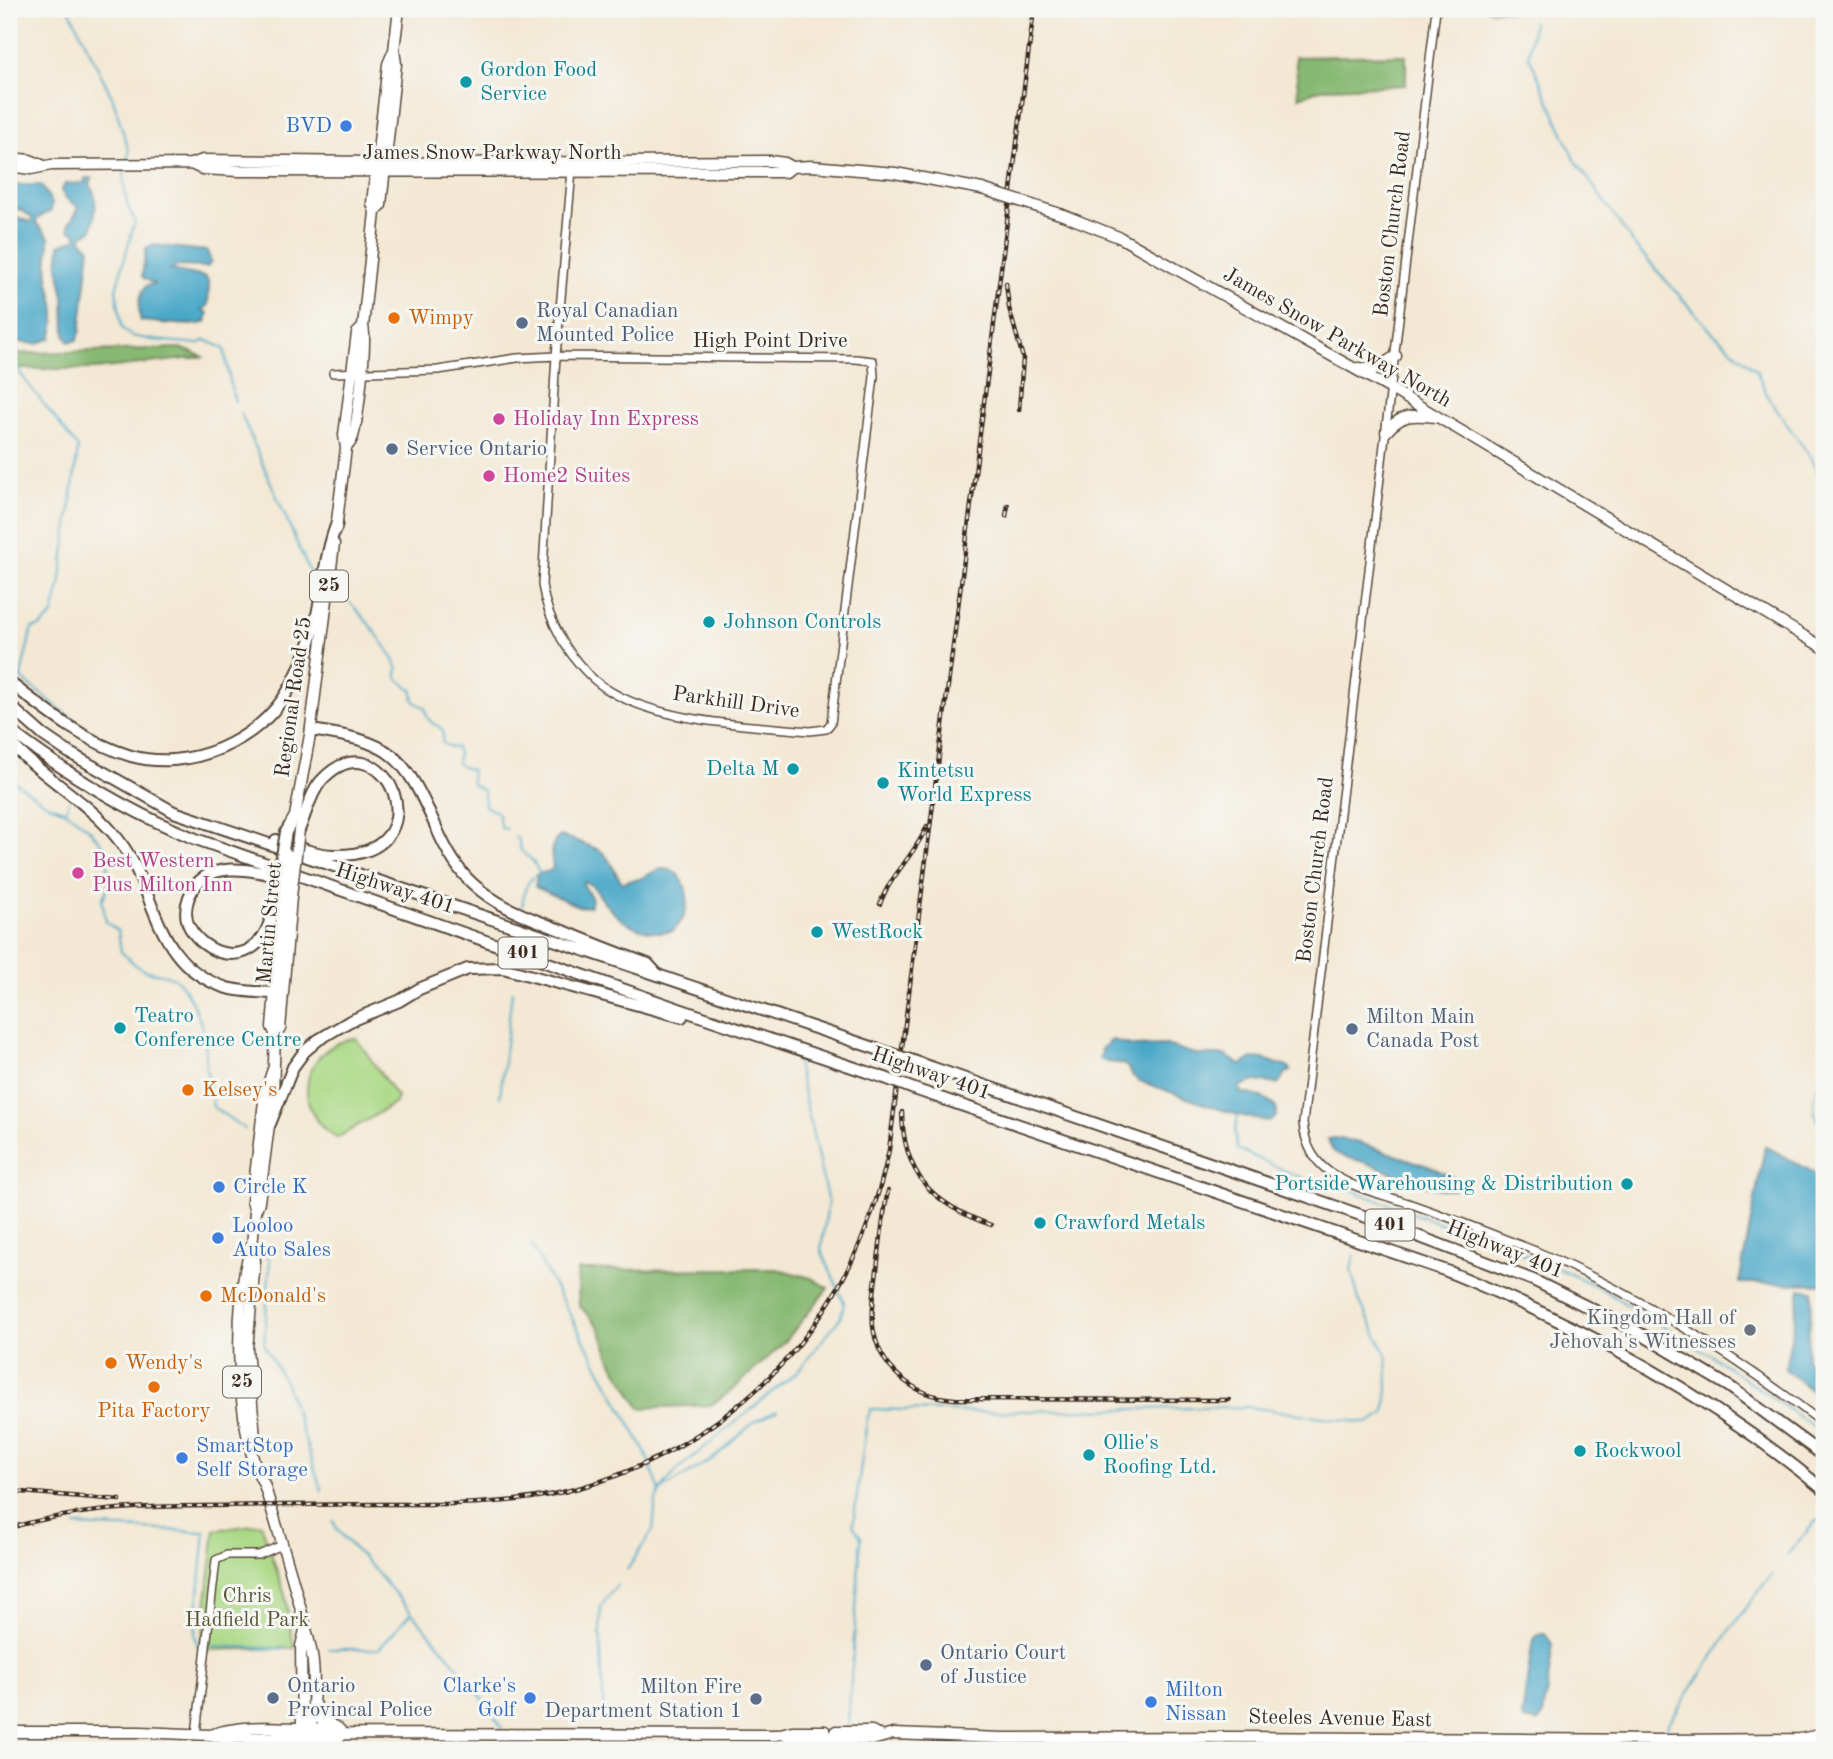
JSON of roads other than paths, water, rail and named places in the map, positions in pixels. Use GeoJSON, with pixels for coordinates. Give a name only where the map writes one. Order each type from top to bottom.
{"type":"FeatureCollection","features":[{"type":"Feature","properties":{"kind":"highway"},"geometry":{"type":"LineString","coordinates":[[9,682],[78,730],[133,757],[160,760],[188,758],[242,738],[271,714],[288,691],[309,644],[329,543],[337,523]]}},
{"type":"Feature","properties":{"kind":"highway","name":"Highway 401"},"geometry":{"type":"LineString","coordinates":[[9,705],[43,735],[68,752],[174,812],[660,977],[773,1012],[1378,1221],[1533,1280],[1634,1330],[1730,1387],[1824,1456]]}},
{"type":"Feature","properties":{"kind":"highway","name":"Highway 401"},"geometry":{"type":"LineString","coordinates":[[9,730],[65,771],[167,828],[339,891],[450,927],[705,1018],[1434,1266],[1521,1303],[1624,1353],[1677,1384],[1788,1460],[1824,1490]]}},
{"type":"Feature","properties":{"kind":"highway"},"geometry":{"type":"LineString","coordinates":[[311,730],[365,741],[394,757],[413,778],[451,858],[474,885],[491,898],[513,911],[648,964],[660,977]]}},
{"type":"Feature","properties":{"kind":"highway"},"geometry":{"type":"LineString","coordinates":[[9,741],[114,834],[133,862],[163,935],[173,951],[190,969],[204,979],[230,989],[275,993]]}},
{"type":"Feature","properties":{"kind":"highway"},"geometry":{"type":"LineString","coordinates":[[242,836],[270,838],[317,852],[333,855],[365,850],[379,844],[396,822],[398,808],[392,786],[377,769],[357,763],[347,765],[334,770],[316,788],[295,823],[286,832],[284,894],[264,936],[247,952],[237,955],[218,952],[207,946],[191,929],[186,919],[186,907],[194,888],[203,878],[223,870],[244,869],[339,891]]}},
{"type":"Feature","properties":{"kind":"highway"},"geometry":{"type":"LineString","coordinates":[[270,1124],[293,1067],[304,1052],[318,1040],[350,1021],[468,969],[503,968],[690,1019],[705,1018]]}},
{"type":"Feature","properties":{"kind":"main road","name":"Regional Road 25"},"geometry":{"type":"LineString","coordinates":[[295,823],[311,730],[346,448],[353,438],[357,333],[363,327],[375,212],[372,204],[381,166],[396,64],[394,50],[398,9]]}},
{"type":"Feature","properties":{"kind":"main road","name":"James Snow Parkway North"},"geometry":{"type":"LineString","coordinates":[[9,158],[30,160],[42,165]]}},
{"type":"Feature","properties":{"kind":"main road","name":"James Snow Parkway North"},"geometry":{"type":"LineString","coordinates":[[9,166],[31,169],[42,165],[191,164],[203,160],[381,166],[572,167],[770,161],[786,163],[792,167],[895,173],[982,188],[1121,238],[1391,389],[1824,648]]}},
{"type":"Feature","properties":{"kind":"main road"},"geometry":{"type":"LineString","coordinates":[[1352,367],[1375,369],[1396,356]]}},
{"type":"Feature","properties":{"kind":"main road"},"geometry":{"type":"LineString","coordinates":[[1386,432],[1402,417],[1438,417]]}},
{"type":"Feature","properties":{"kind":"main road","name":"Martin Street"},"geometry":{"type":"LineString","coordinates":[[255,1212],[259,1202],[273,1094],[275,1033],[272,1027],[284,894]]}},
{"type":"Feature","properties":{"kind":"main road","name":"Martin Street"},"geometry":{"type":"LineString","coordinates":[[275,1033],[280,1028],[284,894]]}},
{"type":"Feature","properties":{"kind":"main road","name":"Martin Street"},"geometry":{"type":"LineString","coordinates":[[272,1069],[265,1093],[252,1200],[255,1212],[255,1261],[247,1349],[248,1382],[254,1436],[264,1473],[264,1484],[311,1645],[313,1692],[306,1732]]}},
{"type":"Feature","properties":{"kind":"main road","name":"Martin Street"},"geometry":{"type":"LineString","coordinates":[[305,1630],[301,1646],[306,1732]]}},
{"type":"Feature","properties":{"kind":"main road"},"geometry":{"type":"LineString","coordinates":[[313,1692],[320,1719],[342,1732]]}},
{"type":"Feature","properties":{"kind":"main road","name":"Steeles Avenue East"},"geometry":{"type":"LineString","coordinates":[[9,1732],[140,1732],[197,1734],[222,1738],[306,1732],[785,1734],[790,1738],[839,1734],[872,1740],[893,1734],[1002,1738],[1666,1740],[1800,1738],[1824,1734]]}},
{"type":"Feature","properties":{"kind":"main road"},"geometry":{"type":"LineString","coordinates":[[833,1750],[839,1734]]}},
{"type":"Feature","properties":{"kind":"main road"},"geometry":{"type":"LineString","coordinates":[[839,1734],[841,1750]]}},
{"type":"Feature","properties":{"kind":"main road","name":"Steeles Avenue East"},"geometry":{"type":"LineString","coordinates":[[1800,1738],[1810,1743],[1824,1743]]}},
{"type":"Feature","properties":{"kind":"street","name":"Boston Church Road"},"geometry":{"type":"LineString","coordinates":[[1436,9],[1303,1123],[1309,1149],[1322,1166],[1343,1181],[1540,1253],[1605,1284],[1710,1344],[1778,1389],[1824,1424]]}},
{"type":"Feature","properties":{"kind":"street","name":"Parkhill Drive"},"geometry":{"type":"LineString","coordinates":[[572,167],[556,356],[542,585],[548,613],[568,649],[605,688],[627,699],[697,720],[819,732],[831,723],[873,387],[873,361]]}},
{"type":"Feature","properties":{"kind":"street","name":"High Point Drive"},"geometry":{"type":"LineString","coordinates":[[333,373],[438,370],[517,358],[556,356],[873,361]]}},
{"type":"Feature","properties":{"kind":"street"},"geometry":{"type":"LineString","coordinates":[[197,1734],[216,1560],[227,1555],[250,1557],[282,1545]]}},
{"type":"Feature","properties":{"kind":"street","name":"Martin Street"},"geometry":{"type":"LineString","coordinates":[[300,1750],[306,1732]]}},
{"type":"Feature","properties":{"kind":"street","name":"Martin Street"},"geometry":{"type":"LineString","coordinates":[[306,1732],[308,1750]]}},
{"type":"Feature","properties":{"kind":"street"},"geometry":{"type":"LineString","coordinates":[[1391,1750],[1392,1739]]}},
{"type":"Feature","properties":{"kind":"water"},"geometry":{"type":"Polygon","coordinates":[[[85,178],[92,178],[90,186],[95,196],[95,213],[92,230],[82,236],[81,240],[90,248],[80,333],[77,340],[69,342],[65,335],[64,297],[58,267],[60,245],[76,239],[77,234],[69,230],[69,224],[79,208],[61,191],[65,184],[84,183],[85,178]]]}},
{"type":"Feature","properties":{"kind":"water"},"geometry":{"type":"Polygon","coordinates":[[[9,185],[41,185],[52,203],[51,211],[38,218],[36,223],[49,237],[48,271],[55,320],[51,338],[37,344],[9,341],[9,229],[17,217],[30,222],[33,218],[19,209],[9,214],[9,185]]]}},
{"type":"Feature","properties":{"kind":"water"},"geometry":{"type":"Polygon","coordinates":[[[152,245],[207,251],[211,262],[207,267],[178,266],[171,270],[206,277],[209,283],[208,306],[202,310],[208,313],[206,322],[184,325],[141,321],[140,298],[146,286],[154,284],[142,277],[146,248],[152,245]]]}},
{"type":"Feature","properties":{"kind":"water"},"geometry":{"type":"Polygon","coordinates":[[[560,836],[601,851],[623,883],[660,869],[678,875],[686,888],[687,896],[686,911],[681,922],[673,931],[653,932],[634,927],[610,910],[594,888],[585,882],[583,884],[592,899],[590,906],[580,907],[535,887],[537,874],[550,871],[553,867],[552,847],[560,836]]]}},
{"type":"Feature","properties":{"kind":"water"},"geometry":{"type":"Polygon","coordinates":[[[1112,1040],[1134,1046],[1166,1045],[1198,1055],[1225,1055],[1241,1065],[1252,1058],[1264,1059],[1290,1068],[1291,1071],[1286,1073],[1278,1084],[1255,1081],[1240,1086],[1240,1092],[1266,1099],[1277,1110],[1276,1117],[1270,1121],[1257,1119],[1138,1080],[1125,1065],[1099,1058],[1101,1049],[1112,1040]]]}},
{"type":"Feature","properties":{"kind":"water"},"geometry":{"type":"Polygon","coordinates":[[[1328,1139],[1360,1143],[1431,1167],[1461,1181],[1457,1187],[1450,1190],[1420,1183],[1334,1152],[1328,1139]]]}},
{"type":"Feature","properties":{"kind":"water"},"geometry":{"type":"Polygon","coordinates":[[[1765,1146],[1824,1178],[1822,1284],[1739,1283],[1765,1146]]]}},
{"type":"Feature","properties":{"kind":"water"},"geometry":{"type":"Polygon","coordinates":[[[1800,1289],[1813,1291],[1806,1359],[1824,1374],[1824,1401],[1785,1369],[1800,1289]]]}},
{"type":"Feature","properties":{"kind":"water"},"geometry":{"type":"Polygon","coordinates":[[[1545,1634],[1553,1645],[1543,1716],[1538,1722],[1524,1720],[1522,1717],[1532,1644],[1534,1637],[1545,1634]]]}},
{"type":"Feature","properties":{"kind":"waterway"},"geometry":{"type":"LineString","coordinates":[[69,9],[113,99],[129,152],[127,160]]}},
{"type":"Feature","properties":{"kind":"waterway"},"geometry":{"type":"LineString","coordinates":[[1533,21],[1529,56],[1575,160],[1636,247],[1713,333],[1756,370],[1769,399],[1807,452],[1824,484]]}},
{"type":"Feature","properties":{"kind":"waterway"},"geometry":{"type":"LineString","coordinates":[[125,169],[125,196],[135,221],[116,289],[122,328],[131,336],[199,344],[205,340],[224,348],[235,401]]}},
{"type":"Feature","properties":{"kind":"waterway"},"geometry":{"type":"LineString","coordinates":[[14,339],[16,368],[78,448],[60,586],[53,615],[40,627],[32,628],[20,679]]}},
{"type":"Feature","properties":{"kind":"waterway"},"geometry":{"type":"LineString","coordinates":[[241,414],[310,573]]}},
{"type":"Feature","properties":{"kind":"waterway"},"geometry":{"type":"LineString","coordinates":[[350,603],[390,652],[397,667],[397,678],[413,691],[415,701],[424,707],[427,717],[443,732],[442,742],[456,748],[457,763],[471,770],[472,784],[484,791],[485,806],[498,814],[501,828],[507,829]]}},
{"type":"Feature","properties":{"kind":"waterway"},"geometry":{"type":"LineString","coordinates":[[9,669],[78,723]]}},
{"type":"Feature","properties":{"kind":"waterway"},"geometry":{"type":"LineString","coordinates":[[9,778],[47,804],[66,811],[89,829],[107,850],[109,885],[102,900],[106,922],[118,931],[121,952],[134,964],[147,971],[174,978],[187,993],[204,1035],[210,1084],[207,1088],[212,1094],[213,1107],[245,1129]]}},
{"type":"Feature","properties":{"kind":"waterway"},"geometry":{"type":"LineString","coordinates":[[66,810],[69,801]]}},
{"type":"Feature","properties":{"kind":"waterway"},"geometry":{"type":"LineString","coordinates":[[515,837],[521,850],[532,860],[540,873]]}},
{"type":"Feature","properties":{"kind":"waterway"},"geometry":{"type":"LineString","coordinates":[[522,907],[527,885],[537,874]]}},
{"type":"Feature","properties":{"kind":"waterway"},"geometry":{"type":"LineString","coordinates":[[500,1097],[512,991]]}},
{"type":"Feature","properties":{"kind":"waterway"},"geometry":{"type":"LineString","coordinates":[[531,1244],[644,1449],[660,1491],[677,1470],[798,1371],[841,1317],[844,1302],[821,1250],[828,1203],[796,1059]]}},
{"type":"Feature","properties":{"kind":"waterway"},"geometry":{"type":"LineString","coordinates":[[1824,1071],[1814,1101],[1815,1114],[1824,1129]]}},
{"type":"Feature","properties":{"kind":"waterway"},"geometry":{"type":"LineString","coordinates":[[1238,1116],[1235,1131],[1237,1149],[1315,1182],[1342,1187],[1532,1257],[1595,1285],[1715,1358],[1824,1434]]}},
{"type":"Feature","properties":{"kind":"waterway"},"geometry":{"type":"LineString","coordinates":[[263,1250],[270,1261],[264,1345],[286,1384],[322,1491]]}},
{"type":"Feature","properties":{"kind":"waterway"},"geometry":{"type":"LineString","coordinates":[[848,1724],[861,1537],[853,1525],[867,1420],[871,1409],[976,1412],[1248,1407],[1368,1423],[1385,1413],[1388,1389],[1387,1356],[1359,1300],[1351,1270],[1354,1255]]}},
{"type":"Feature","properties":{"kind":"waterway"},"geometry":{"type":"LineString","coordinates":[[627,1570],[653,1530],[656,1500],[660,1491],[714,1458],[754,1422],[777,1411]]}},
{"type":"Feature","properties":{"kind":"waterway"},"geometry":{"type":"LineString","coordinates":[[1787,1555],[1816,1521],[1824,1519]]}},
{"type":"Feature","properties":{"kind":"waterway"},"geometry":{"type":"LineString","coordinates":[[333,1521],[347,1541],[459,1669],[503,1729]]}},
{"type":"Feature","properties":{"kind":"waterway"},"geometry":{"type":"LineString","coordinates":[[76,1526],[205,1532],[195,1634],[197,1645],[201,1646]]}},
{"type":"Feature","properties":{"kind":"waterway"},"geometry":{"type":"LineString","coordinates":[[1662,1733],[1739,1617],[1772,1574]]}},
{"type":"Feature","properties":{"kind":"waterway"},"geometry":{"type":"LineString","coordinates":[[604,1722],[601,1606],[617,1585]]}},
{"type":"Feature","properties":{"kind":"waterway"},"geometry":{"type":"LineString","coordinates":[[329,1649],[379,1649],[410,1614]]}},
{"type":"Feature","properties":{"kind":"waterway"},"geometry":{"type":"LineString","coordinates":[[210,1646],[285,1649]]}},
{"type":"Feature","properties":{"kind":"waterway"},"geometry":{"type":"LineString","coordinates":[[510,1740],[517,1750]]}},
{"type":"Feature","properties":{"kind":"waterway"},"geometry":{"type":"LineString","coordinates":[[606,1745],[606,1750]]}},
{"type":"Feature","properties":{"kind":"railway"},"geometry":{"type":"LineString","coordinates":[[9,1528],[58,1517],[133,1508],[483,1503],[550,1495],[583,1487],[646,1463],[705,1430],[758,1388],[783,1363],[825,1309],[842,1280],[870,1217],[889,1150],[1034,9]]}},
{"type":"Feature","properties":{"kind":"railway"},"geometry":{"type":"LineString","coordinates":[[1006,283],[1009,308],[1023,358],[1019,410]]}},
{"type":"Feature","properties":{"kind":"railway"},"geometry":{"type":"LineString","coordinates":[[1006,516],[1008,505]]}},
{"type":"Feature","properties":{"kind":"railway"},"geometry":{"type":"LineString","coordinates":[[880,904],[927,826]]}},
{"type":"Feature","properties":{"kind":"railway"},"geometry":{"type":"LineString","coordinates":[[902,1112],[908,1154],[926,1185],[953,1208],[991,1225]]}},
{"type":"Feature","properties":{"kind":"railway"},"geometry":{"type":"LineString","coordinates":[[888,1191],[874,1293],[873,1326],[882,1355],[900,1378],[912,1386],[926,1393],[955,1399],[1229,1400]]}},
{"type":"Feature","properties":{"kind":"railway"},"geometry":{"type":"LineString","coordinates":[[9,1491],[120,1500]]}},
{"type":"Feature","properties":{"kind":"place","name":"Gordon Food Service"},"geometry":{"type":"Point","coordinates":[466,82]}},
{"type":"Feature","properties":{"kind":"place","name":"BVD"},"geometry":{"type":"Point","coordinates":[346,126]}},
{"type":"Feature","properties":{"kind":"place","name":"Wimpy"},"geometry":{"type":"Point","coordinates":[394,318]}},
{"type":"Feature","properties":{"kind":"place","name":"Royal Canadian Mounted Police"},"geometry":{"type":"Point","coordinates":[522,323]}},
{"type":"Feature","properties":{"kind":"place","name":"Holiday Inn Express"},"geometry":{"type":"Point","coordinates":[499,419]}},
{"type":"Feature","properties":{"kind":"place","name":"Service Ontario"},"geometry":{"type":"Point","coordinates":[392,449]}},
{"type":"Feature","properties":{"kind":"place","name":"Home2 Suites"},"geometry":{"type":"Point","coordinates":[489,476]}},
{"type":"Feature","properties":{"kind":"place","name":"Johnson Controls"},"geometry":{"type":"Point","coordinates":[709,622]}},
{"type":"Feature","properties":{"kind":"place","name":"Delta M"},"geometry":{"type":"Point","coordinates":[793,769]}},
{"type":"Feature","properties":{"kind":"place","name":"Kintetsu World Express"},"geometry":{"type":"Point","coordinates":[883,783]}},
{"type":"Feature","properties":{"kind":"place","name":"Best Western Plus Milton Inn"},"geometry":{"type":"Point","coordinates":[78,873]}},
{"type":"Feature","properties":{"kind":"place","name":"WestRock"},"geometry":{"type":"Point","coordinates":[817,932]}},
{"type":"Feature","properties":{"kind":"place","name":"Teatro Conference Centre"},"geometry":{"type":"Point","coordinates":[120,1028]}},
{"type":"Feature","properties":{"kind":"place","name":"Milton Main Canada Post"},"geometry":{"type":"Point","coordinates":[1352,1029]}},
{"type":"Feature","properties":{"kind":"place","name":"Kelsey's"},"geometry":{"type":"Point","coordinates":[188,1090]}},
{"type":"Feature","properties":{"kind":"place","name":"Portside Warehousing & Distribution"},"geometry":{"type":"Point","coordinates":[1627,1184]}},
{"type":"Feature","properties":{"kind":"place","name":"Circle K"},"geometry":{"type":"Point","coordinates":[219,1187]}},
{"type":"Feature","properties":{"kind":"place","name":"Crawford Metals"},"geometry":{"type":"Point","coordinates":[1040,1223]}},
{"type":"Feature","properties":{"kind":"place","name":"Looloo Auto Sales"},"geometry":{"type":"Point","coordinates":[218,1238]}},
{"type":"Feature","properties":{"kind":"place","name":"McDonald's"},"geometry":{"type":"Point","coordinates":[206,1296]}},
{"type":"Feature","properties":{"kind":"place","name":"Kingdom Hall of Jehovah's Witnesses"},"geometry":{"type":"Point","coordinates":[1750,1330]}},
{"type":"Feature","properties":{"kind":"place","name":"Wendy's"},"geometry":{"type":"Point","coordinates":[111,1363]}},
{"type":"Feature","properties":{"kind":"place","name":"Pita Factory"},"geometry":{"type":"Point","coordinates":[154,1387]}},
{"type":"Feature","properties":{"kind":"place","name":"Rockwool"},"geometry":{"type":"Point","coordinates":[1580,1451]}},
{"type":"Feature","properties":{"kind":"place","name":"Ollie's Roofing Ltd."},"geometry":{"type":"Point","coordinates":[1089,1455]}},
{"type":"Feature","properties":{"kind":"place","name":"SmartStop Self Storage"},"geometry":{"type":"Point","coordinates":[182,1458]}},
{"type":"Feature","properties":{"kind":"place","name":"Ontario Court of Justice"},"geometry":{"type":"Point","coordinates":[926,1665]}},
{"type":"Feature","properties":{"kind":"place","name":"Ontario Provincal Police"},"geometry":{"type":"Point","coordinates":[273,1698]}},
{"type":"Feature","properties":{"kind":"place","name":"Clarke's Golf"},"geometry":{"type":"Point","coordinates":[530,1698]}},
{"type":"Feature","properties":{"kind":"place","name":"Milton Fire Department Station 1"},"geometry":{"type":"Point","coordinates":[756,1699]}},
{"type":"Feature","properties":{"kind":"place","name":"Milton Nissan"},"geometry":{"type":"Point","coordinates":[1151,1702]}},
{"type":"Feature","properties":{"kind":"park label","name":"Chris Hadfield Park"},"geometry":{"type":"Point","coordinates":[247,1608]}}]}
